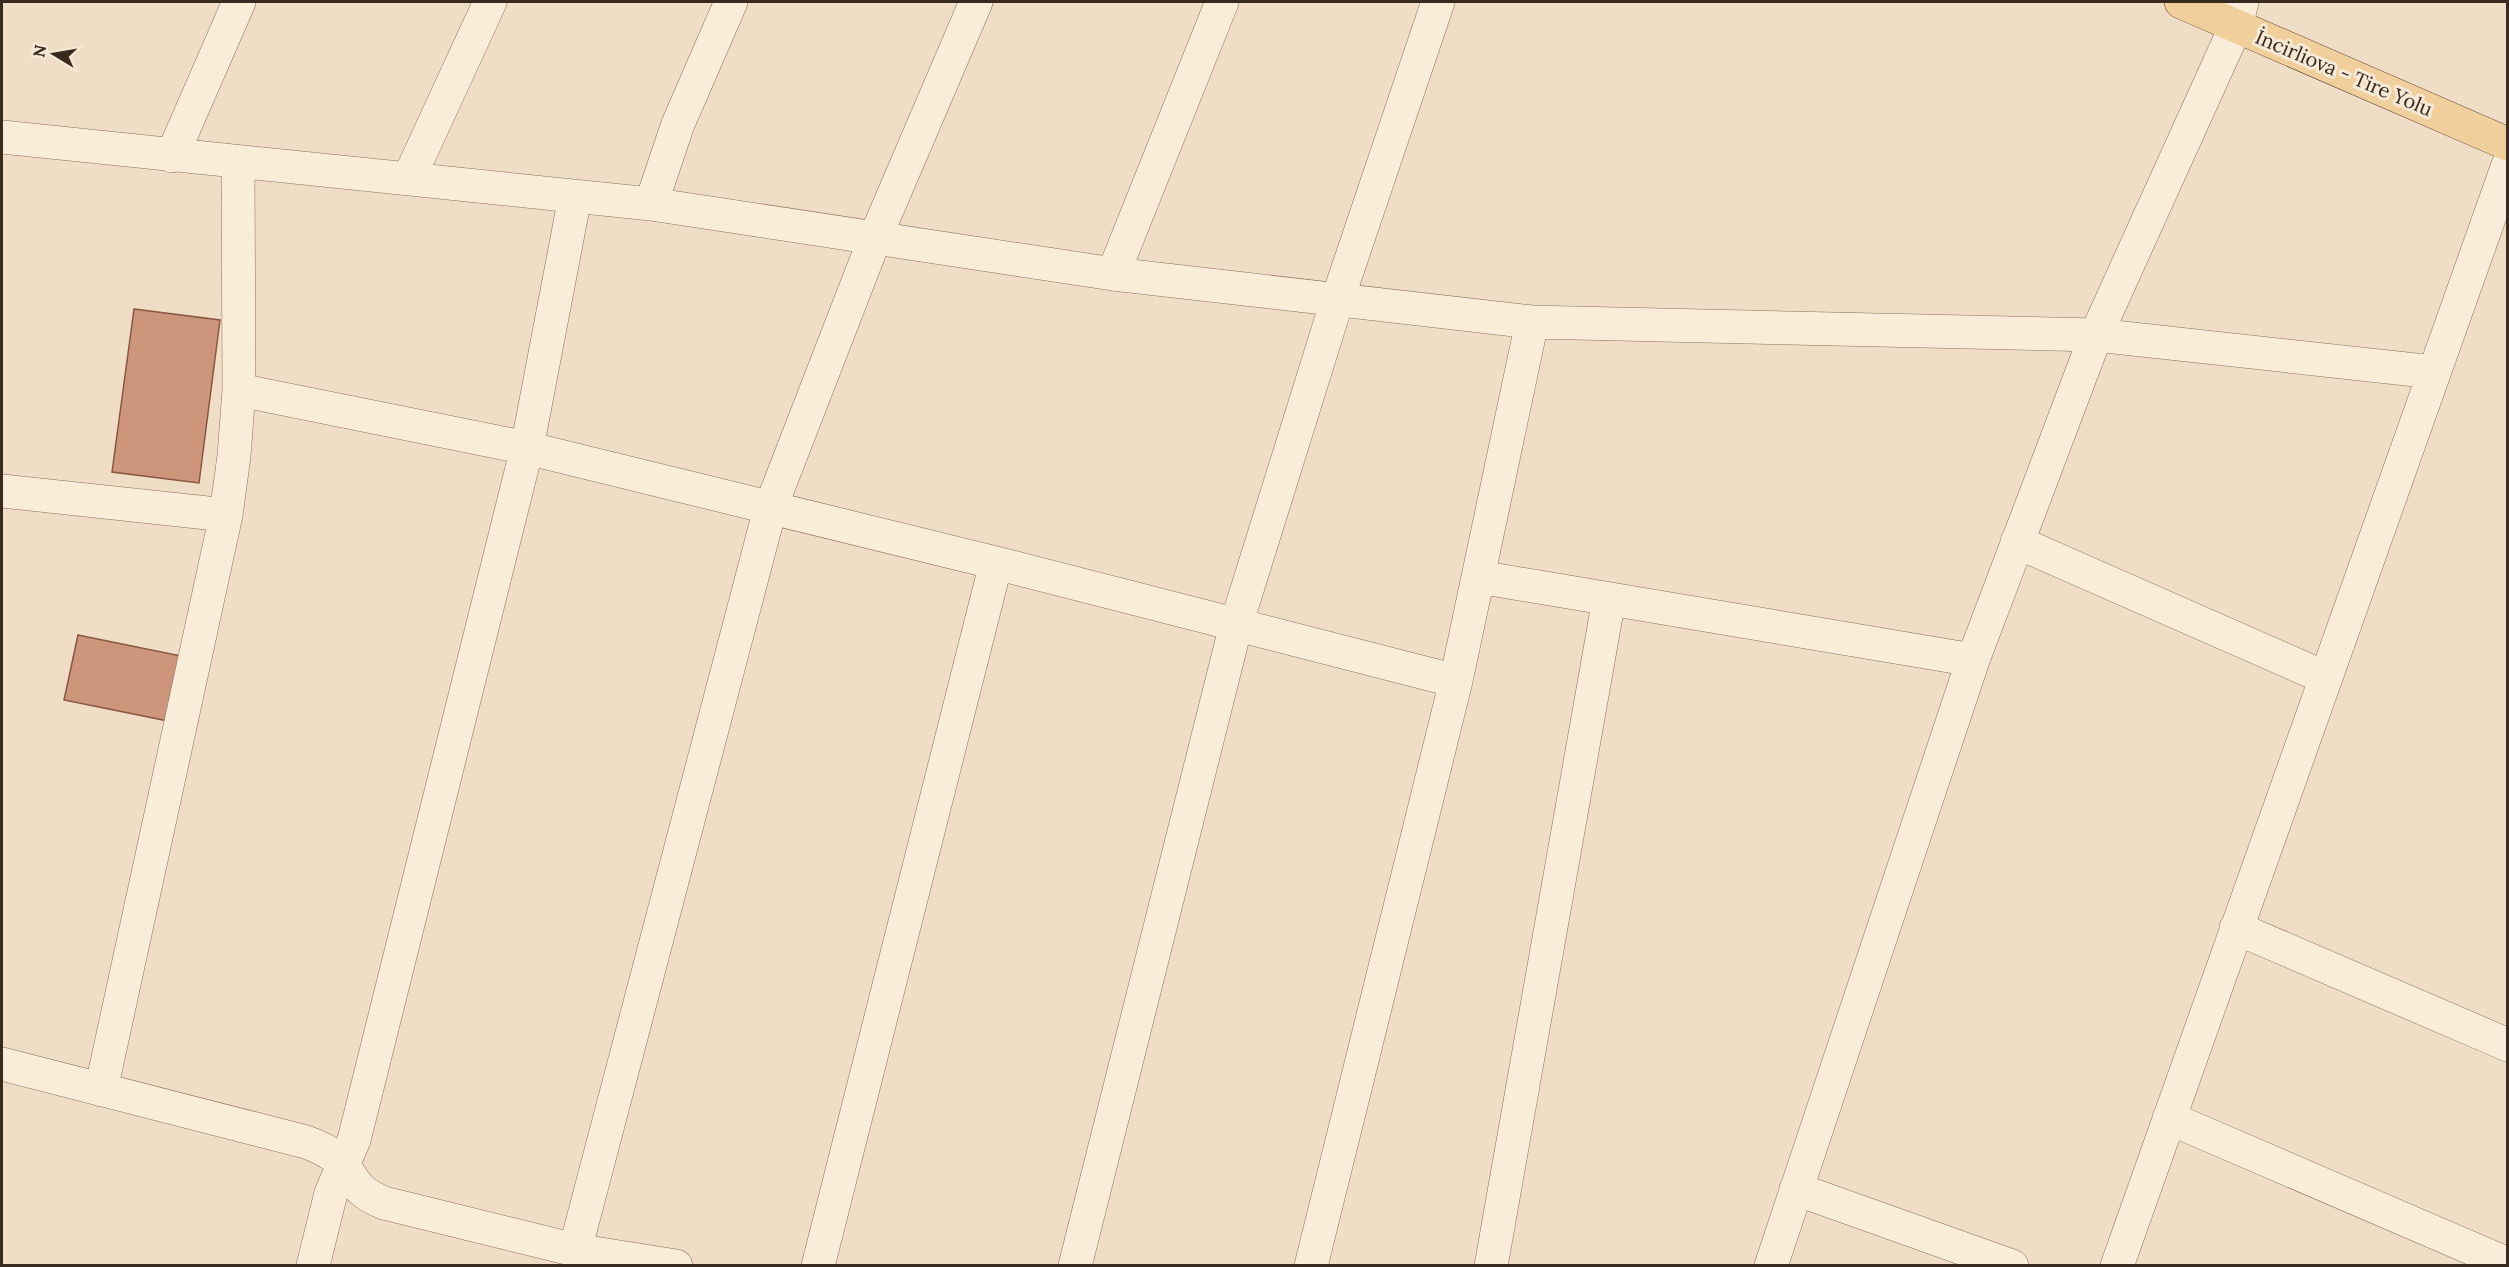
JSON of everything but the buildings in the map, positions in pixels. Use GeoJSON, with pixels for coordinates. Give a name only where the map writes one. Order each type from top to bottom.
{"type":"FeatureCollection","features":[{"type":"Feature","properties":{"kind":"main road","name":"İncirliova - Tire Yolu"},"geometry":{"type":"LineString","coordinates":[[2181,2],[2239,14],[2508,144]]}},
{"type":"Feature","properties":{"kind":"street"},"geometry":{"type":"LineString","coordinates":[[172,156],[239,2]]}},
{"type":"Feature","properties":{"kind":"street"},"geometry":{"type":"LineString","coordinates":[[409,178],[490,2]]}},
{"type":"Feature","properties":{"kind":"street"},"geometry":{"type":"LineString","coordinates":[[651,204],[678,124],[731,2]]}},
{"type":"Feature","properties":{"kind":"street"},"geometry":{"type":"LineString","coordinates":[[575,1250],[770,509],[875,238],[976,2]]}},
{"type":"Feature","properties":{"kind":"street"},"geometry":{"type":"LineString","coordinates":[[1113,274],[1222,2]]}},
{"type":"Feature","properties":{"kind":"street"},"geometry":{"type":"LineString","coordinates":[[1075,1266],[1236,625],[1337,301],[1438,2]]}},
{"type":"Feature","properties":{"kind":"street"},"geometry":{"type":"LineString","coordinates":[[1771,1266],[1973,660],[2017,542],[2096,335],[2239,14]]}},
{"type":"Feature","properties":{"kind":"street"},"geometry":{"type":"LineString","coordinates":[[2,137],[172,156],[409,178],[575,198],[651,204],[1113,274],[1532,322],[2096,335],[2434,372]]}},
{"type":"Feature","properties":{"kind":"street"},"geometry":{"type":"LineString","coordinates":[[101,1090],[226,515],[234,456],[239,390],[238,162]]}},
{"type":"Feature","properties":{"kind":"street"},"geometry":{"type":"LineString","coordinates":[[2116,1266],[2508,165]]}},
{"type":"Feature","properties":{"kind":"street"},"geometry":{"type":"LineString","coordinates":[[313,1266],[331,1193],[357,1129],[528,448],[575,198]]}},
{"type":"Feature","properties":{"kind":"street"},"geometry":{"type":"LineString","coordinates":[[1311,1266],[1456,681],[1532,322]]}},
{"type":"Feature","properties":{"kind":"street"},"geometry":{"type":"LineString","coordinates":[[239,390],[528,448],[996,563],[1456,681]]}},
{"type":"Feature","properties":{"kind":"street"},"geometry":{"type":"LineString","coordinates":[[2,491],[226,515]]}},
{"type":"Feature","properties":{"kind":"street"},"geometry":{"type":"LineString","coordinates":[[2017,542],[2326,678]]}},
{"type":"Feature","properties":{"kind":"street"},"geometry":{"type":"LineString","coordinates":[[818,1266],[996,563]]}},
{"type":"Feature","properties":{"kind":"street"},"geometry":{"type":"LineString","coordinates":[[1479,577],[1973,660]]}},
{"type":"Feature","properties":{"kind":"street"},"geometry":{"type":"LineString","coordinates":[[1491,1266],[1609,599]]}},
{"type":"Feature","properties":{"kind":"street"},"geometry":{"type":"LineString","coordinates":[[2236,928],[2505,1038]]}},
{"type":"Feature","properties":{"kind":"street"},"geometry":{"type":"LineString","coordinates":[[2,1064],[306,1142],[334,1156],[356,1187],[369,1197],[384,1203],[575,1250],[676,1266]]}},
{"type":"Feature","properties":{"kind":"street"},"geometry":{"type":"LineString","coordinates":[[2169,1118],[2508,1264]]}},
{"type":"Feature","properties":{"kind":"street"},"geometry":{"type":"LineString","coordinates":[[1796,1189],[2012,1266]]}}]}
